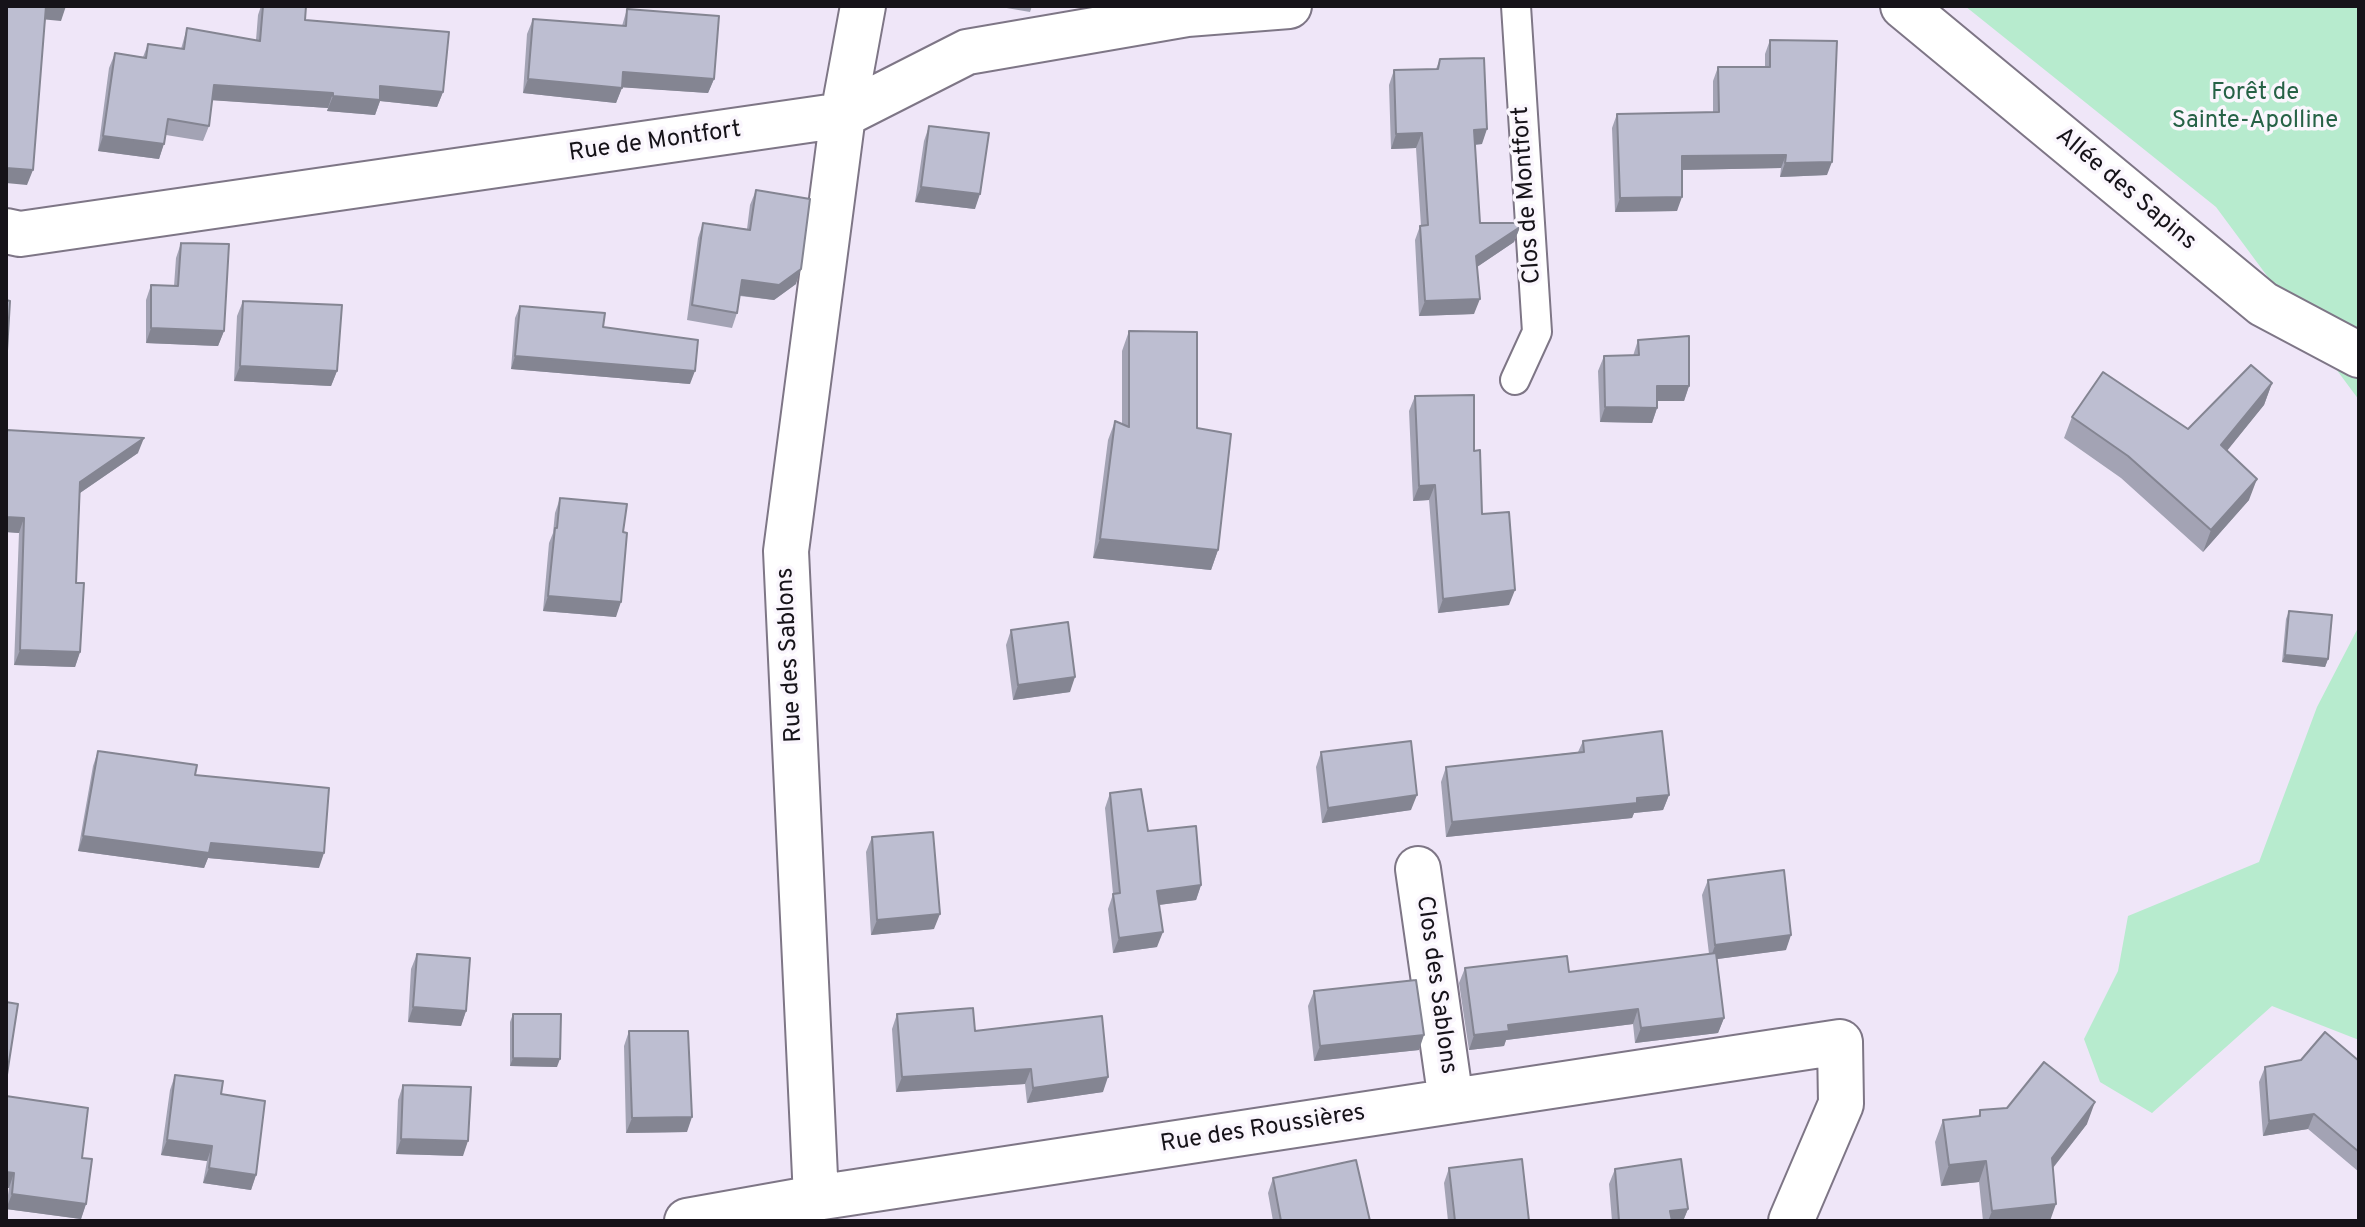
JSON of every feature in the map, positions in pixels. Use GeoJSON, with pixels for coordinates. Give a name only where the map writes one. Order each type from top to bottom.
{"type":"FeatureCollection","features":[{"type":"Feature","properties":{"kind":"street","name":"Rue des Sablons"},"geometry":{"type":"LineString","coordinates":[[816,1198],[786,551],[843,115],[863,6]]}},
{"type":"Feature","properties":{"kind":"street","name":"Rue de Montfort"},"geometry":{"type":"LineString","coordinates":[[6,231],[20,234],[843,115],[967,52],[1187,14],[1289,6]]}},
{"type":"Feature","properties":{"kind":"street","name":"Allée des Sapins"},"geometry":{"type":"LineString","coordinates":[[1903,6],[2263,304],[2359,355]]}},
{"type":"Feature","properties":{"kind":"street","name":"Clos des Sablons"},"geometry":{"type":"LineString","coordinates":[[1418,869],[1451,1101]]}},
{"type":"Feature","properties":{"kind":"street","name":"Rue des Roussières"},"geometry":{"type":"LineString","coordinates":[[687,1221],[816,1198],[1840,1042],[1841,1104],[1791,1221]]}},
{"type":"Feature","properties":{"kind":"lane","name":"Clos de Montfort"},"geometry":{"type":"LineString","coordinates":[[1515,380],[1537,332],[1516,6]]}},
{"type":"Feature","properties":{"kind":"green space","name":"Forêt de Sainte-Apolline"},"geometry":{"type":"Polygon","coordinates":[[[1965,6],[2359,6],[2359,400],[2216,207],[1965,6]]]}},
{"type":"Feature","properties":{"kind":"green space"},"geometry":{"type":"Polygon","coordinates":[[[2359,626],[2359,1040],[2272,1006],[2152,1113],[2100,1082],[2084,1039],[2118,971],[2128,916],[2259,862],[2317,707],[2359,626]]]}},
{"type":"Feature","properties":{"kind":"building"},"geometry":{"type":"Polygon","coordinates":[[[6,6],[46,6],[33,170],[6,168],[6,6]]]}},
{"type":"Feature","properties":{"kind":"building"},"geometry":{"type":"Polygon","coordinates":[[[263,6],[306,6],[305,20],[449,32],[443,92],[380,86],[380,100],[333,96],[333,93],[214,85],[209,126],[168,119],[164,144],[103,136],[115,53],[146,58],[148,44],[184,49],[187,28],[260,41],[263,6]]]}},
{"type":"Feature","properties":{"kind":"building"},"geometry":{"type":"Polygon","coordinates":[[[627,9],[719,16],[714,79],[623,72],[622,88],[528,79],[533,19],[626,26],[627,9]]]}},
{"type":"Feature","properties":{"kind":"building"},"geometry":{"type":"Polygon","coordinates":[[[1770,40],[1837,41],[1832,162],[1785,163],[1786,155],[1682,156],[1682,197],[1620,198],[1617,114],[1719,112],[1718,67],[1770,67],[1770,40]]]}},
{"type":"Feature","properties":{"kind":"building"},"geometry":{"type":"Polygon","coordinates":[[[1484,58],[1487,129],[1474,130],[1480,223],[1519,223],[1520,227],[1476,256],[1480,299],[1425,301],[1420,226],[1428,225],[1422,133],[1396,134],[1394,70],[1438,69],[1440,59],[1484,58]]]}},
{"type":"Feature","properties":{"kind":"building"},"geometry":{"type":"Polygon","coordinates":[[[929,126],[989,133],[980,194],[921,187],[929,126]]]}},
{"type":"Feature","properties":{"kind":"building"},"geometry":{"type":"Polygon","coordinates":[[[756,190],[810,199],[801,269],[779,285],[742,280],[737,313],[692,305],[703,223],[750,230],[756,190]]]}},
{"type":"Feature","properties":{"kind":"building"},"geometry":{"type":"Polygon","coordinates":[[[181,243],[229,244],[224,331],[151,328],[151,285],[178,286],[181,243]]]}},
{"type":"Feature","properties":{"kind":"building"},"geometry":{"type":"Polygon","coordinates":[[[6,300],[10,301],[7,351],[6,351],[6,300]]]}},
{"type":"Feature","properties":{"kind":"building"},"geometry":{"type":"Polygon","coordinates":[[[243,301],[342,305],[337,371],[240,366],[243,301]]]}},
{"type":"Feature","properties":{"kind":"building"},"geometry":{"type":"Polygon","coordinates":[[[520,306],[605,313],[603,327],[698,340],[695,371],[515,356],[520,306]]]}},
{"type":"Feature","properties":{"kind":"building"},"geometry":{"type":"Polygon","coordinates":[[[1129,331],[1197,332],[1197,428],[1231,434],[1218,550],[1100,539],[1115,421],[1129,427],[1129,331]]]}},
{"type":"Feature","properties":{"kind":"building"},"geometry":{"type":"Polygon","coordinates":[[[1689,336],[1689,386],[1657,386],[1657,408],[1605,407],[1604,356],[1639,355],[1638,340],[1689,336]]]}},
{"type":"Feature","properties":{"kind":"building"},"geometry":{"type":"Polygon","coordinates":[[[2251,365],[2272,383],[2221,445],[2257,479],[2211,530],[2128,456],[2072,417],[2103,372],[2188,429],[2251,365]]]}},
{"type":"Feature","properties":{"kind":"building"},"geometry":{"type":"Polygon","coordinates":[[[1474,395],[1474,451],[1480,450],[1482,514],[1509,512],[1515,590],[1443,599],[1435,485],[1419,486],[1415,396],[1474,395]]]}},
{"type":"Feature","properties":{"kind":"building"},"geometry":{"type":"Polygon","coordinates":[[[7,430],[144,438],[80,482],[76,583],[84,583],[80,652],[20,650],[24,518],[6,517],[7,430]]]}},
{"type":"Feature","properties":{"kind":"building"},"geometry":{"type":"Polygon","coordinates":[[[560,498],[627,504],[621,602],[548,596],[560,498]]]}},
{"type":"Feature","properties":{"kind":"building"},"geometry":{"type":"Polygon","coordinates":[[[2289,611],[2332,615],[2328,659],[2285,655],[2289,611]]]}},
{"type":"Feature","properties":{"kind":"building"},"geometry":{"type":"Polygon","coordinates":[[[1068,622],[1075,677],[1018,685],[1011,630],[1068,622]]]}},
{"type":"Feature","properties":{"kind":"building"},"geometry":{"type":"Polygon","coordinates":[[[1662,731],[1669,795],[1637,798],[1637,803],[1452,822],[1446,767],[1584,752],[1583,741],[1662,731]]]}},
{"type":"Feature","properties":{"kind":"building"},"geometry":{"type":"Polygon","coordinates":[[[1411,741],[1417,795],[1328,808],[1321,752],[1411,741]]]}},
{"type":"Feature","properties":{"kind":"building"},"geometry":{"type":"Polygon","coordinates":[[[98,751],[197,765],[195,775],[329,788],[324,853],[211,843],[209,853],[83,836],[98,751]]]}},
{"type":"Feature","properties":{"kind":"building"},"geometry":{"type":"Polygon","coordinates":[[[1141,789],[1148,831],[1196,826],[1201,885],[1157,891],[1163,932],[1119,938],[1113,894],[1120,893],[1110,793],[1141,789]]]}},
{"type":"Feature","properties":{"kind":"building"},"geometry":{"type":"Polygon","coordinates":[[[933,832],[940,914],[877,920],[872,837],[933,832]]]}},
{"type":"Feature","properties":{"kind":"building"},"geometry":{"type":"Polygon","coordinates":[[[1784,870],[1791,935],[1715,945],[1708,880],[1784,870]]]}},
{"type":"Feature","properties":{"kind":"building"},"geometry":{"type":"Polygon","coordinates":[[[1716,953],[1724,1018],[1641,1028],[1638,1009],[1508,1025],[1509,1031],[1474,1035],[1465,968],[1567,956],[1569,972],[1716,953]]]}},
{"type":"Feature","properties":{"kind":"building"},"geometry":{"type":"Polygon","coordinates":[[[417,954],[470,958],[466,1011],[413,1007],[417,954]]]}},
{"type":"Feature","properties":{"kind":"building"},"geometry":{"type":"Polygon","coordinates":[[[1416,980],[1424,1035],[1320,1046],[1314,991],[1416,980]]]}},
{"type":"Feature","properties":{"kind":"building"},"geometry":{"type":"Polygon","coordinates":[[[6,1002],[18,1004],[6,1081],[6,1002]]]}},
{"type":"Feature","properties":{"kind":"building"},"geometry":{"type":"Polygon","coordinates":[[[973,1008],[975,1031],[1102,1016],[1108,1077],[1033,1088],[1031,1069],[902,1077],[897,1014],[973,1008]]]}},
{"type":"Feature","properties":{"kind":"building"},"geometry":{"type":"Polygon","coordinates":[[[513,1014],[561,1014],[560,1059],[513,1058],[513,1014]]]}},
{"type":"Feature","properties":{"kind":"building"},"geometry":{"type":"Polygon","coordinates":[[[629,1031],[688,1031],[692,1117],[632,1118],[629,1031]]]}},
{"type":"Feature","properties":{"kind":"building"},"geometry":{"type":"Polygon","coordinates":[[[2325,1032],[2359,1061],[2359,1152],[2314,1114],[2269,1121],[2265,1067],[2301,1060],[2325,1032]]]}},
{"type":"Feature","properties":{"kind":"building"},"geometry":{"type":"Polygon","coordinates":[[[2044,1062],[2095,1102],[2052,1158],[2056,1204],[1992,1211],[1986,1161],[1949,1165],[1943,1120],[1980,1116],[1980,1110],[2007,1108],[2044,1062]]]}},
{"type":"Feature","properties":{"kind":"building"},"geometry":{"type":"Polygon","coordinates":[[[175,1075],[223,1081],[221,1094],[265,1101],[256,1175],[209,1168],[212,1146],[167,1140],[175,1075]]]}},
{"type":"Feature","properties":{"kind":"building"},"geometry":{"type":"Polygon","coordinates":[[[403,1085],[471,1087],[468,1141],[401,1139],[403,1085]]]}},
{"type":"Feature","properties":{"kind":"building"},"geometry":{"type":"Polygon","coordinates":[[[6,1096],[88,1108],[82,1158],[92,1159],[86,1204],[12,1194],[14,1173],[6,1172],[6,1096]]]}},
{"type":"Feature","properties":{"kind":"building"},"geometry":{"type":"Polygon","coordinates":[[[1522,1159],[1529,1221],[1455,1221],[1449,1168],[1522,1159]]]}},
{"type":"Feature","properties":{"kind":"building"},"geometry":{"type":"Polygon","coordinates":[[[1681,1159],[1688,1209],[1670,1211],[1672,1221],[1619,1221],[1615,1169],[1681,1159]]]}},
{"type":"Feature","properties":{"kind":"building"},"geometry":{"type":"Polygon","coordinates":[[[1356,1160],[1370,1221],[1281,1221],[1273,1178],[1356,1160]]]}}]}
